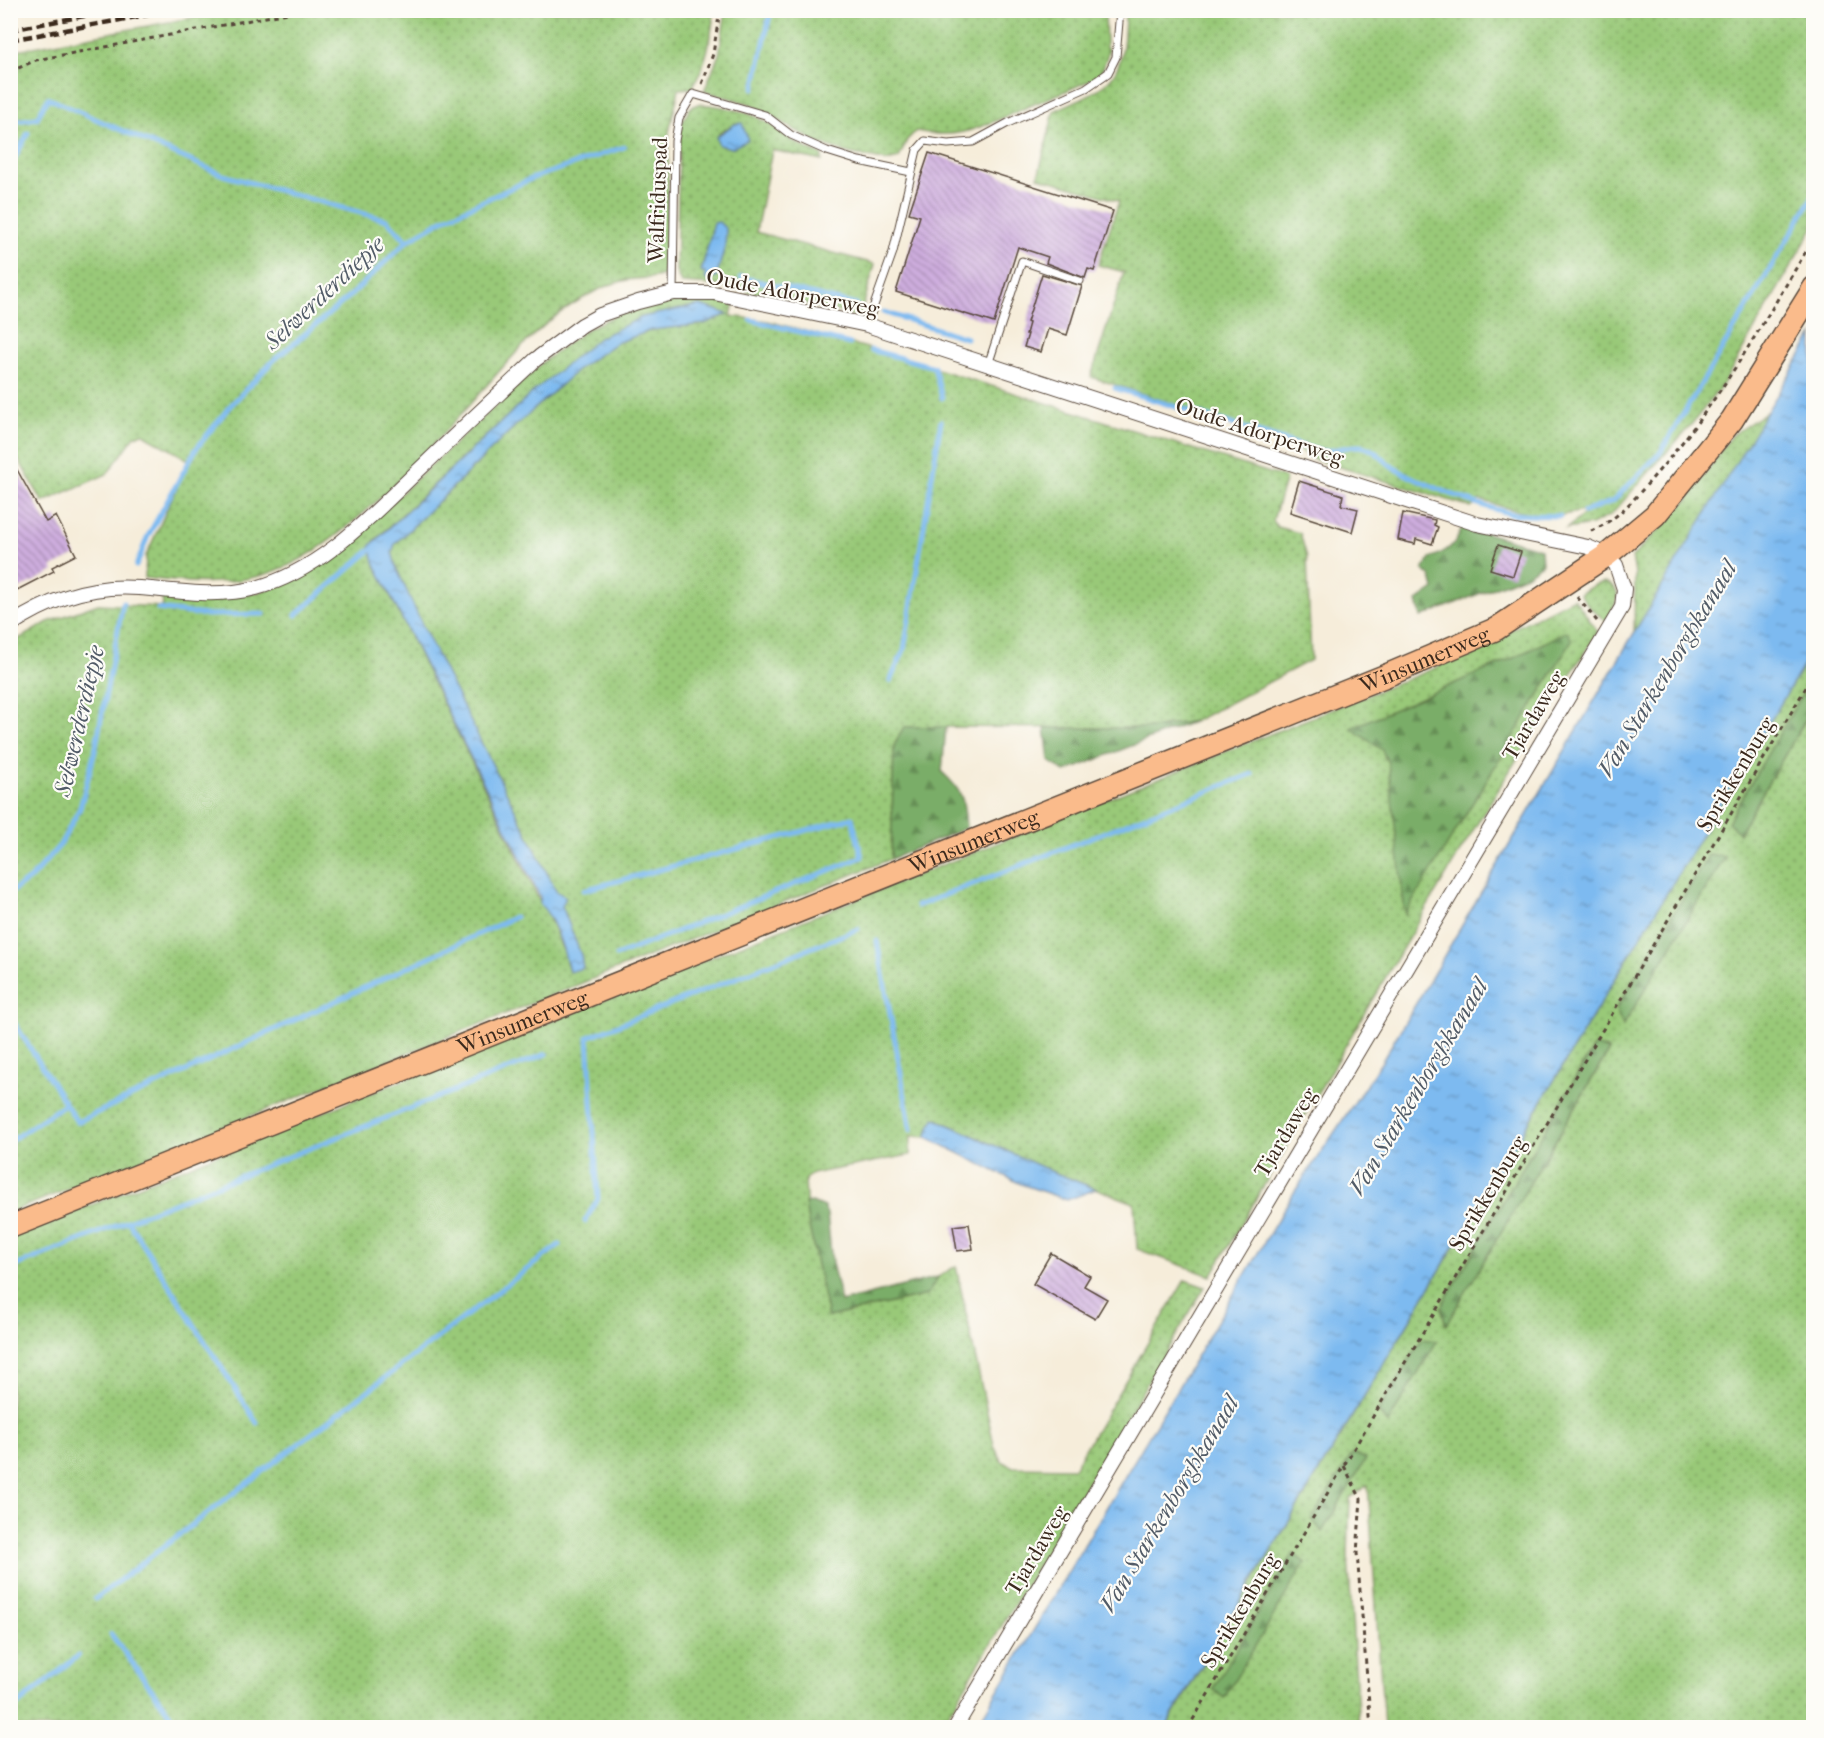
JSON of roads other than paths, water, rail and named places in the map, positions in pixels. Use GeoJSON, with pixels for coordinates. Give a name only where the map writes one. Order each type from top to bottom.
{"type":"FeatureCollection","features":[{"type":"Feature","properties":{"kind":"main road","name":"Winsumerweg"},"geometry":{"type":"LineString","coordinates":[[10,1227],[1390,674],[1496,629],[1607,555],[1655,515],[1732,420],[1814,288]]}},
{"type":"Feature","properties":{"kind":"street","name":"Oude Adorperweg"},"geometry":{"type":"LineString","coordinates":[[10,625],[48,603],[85,591],[121,587],[224,593],[263,586],[300,570],[359,527],[535,360],[600,315],[673,293],[714,293],[867,325],[1477,524],[1588,547],[1607,555]]}},
{"type":"Feature","properties":{"kind":"street","name":"Tjardaweg"},"geometry":{"type":"LineString","coordinates":[[955,1728],[1622,607],[1623,580],[1607,555]]}},
{"type":"Feature","properties":{"kind":"lane"},"geometry":{"type":"LineString","coordinates":[[867,325],[893,252],[917,150],[925,141],[948,144],[973,142],[1008,123],[1086,88],[1108,73],[1119,46],[1120,10]]}},
{"type":"Feature","properties":{"kind":"lane","name":"Walfriduspad"},"geometry":{"type":"LineString","coordinates":[[673,293],[675,141],[679,118],[693,94],[765,115],[791,135],[826,151],[911,172]]}},
{"type":"Feature","properties":{"kind":"lane"},"geometry":{"type":"LineString","coordinates":[[987,366],[1022,261],[1080,280]]}},
{"type":"Feature","properties":{"kind":"water"},"geometry":{"type":"Polygon","coordinates":[[[742,123],[748,140],[732,148],[719,145],[716,137],[735,124],[742,123]]]}},
{"type":"Feature","properties":{"kind":"water"},"geometry":{"type":"Polygon","coordinates":[[[719,222],[726,229],[725,246],[716,278],[711,278],[709,281],[705,279],[705,272],[701,272],[714,223],[719,222]]]}},
{"type":"Feature","properties":{"kind":"water"},"geometry":{"type":"Polygon","coordinates":[[[700,305],[728,314],[704,324],[652,330],[616,343],[582,366],[512,429],[395,544],[392,552],[396,567],[423,627],[556,891],[566,897],[562,906],[581,955],[583,968],[569,972],[562,945],[551,918],[540,904],[540,897],[374,562],[370,546],[534,391],[599,338],[642,317],[700,305]]]}},
{"type":"Feature","properties":{"kind":"water","name":"Van Starkenborghkanaal"},"geometry":{"type":"Polygon","coordinates":[[[1813,335],[1813,650],[1165,1727],[976,1727],[1293,1194],[1381,1063],[1634,633],[1813,335]]]}},
{"type":"Feature","properties":{"kind":"water"},"geometry":{"type":"Polygon","coordinates":[[[934,1118],[1096,1189],[1067,1200],[1021,1184],[926,1137],[934,1118]]]}},
{"type":"Feature","properties":{"kind":"waterway"},"geometry":{"type":"LineString","coordinates":[[754,89],[771,10]]}},
{"type":"Feature","properties":{"kind":"waterway"},"geometry":{"type":"LineString","coordinates":[[10,122],[37,118],[48,98],[223,175],[387,220],[407,241]]}},
{"type":"Feature","properties":{"kind":"waterway"},"geometry":{"type":"LineString","coordinates":[[10,167],[28,133]]}},
{"type":"Feature","properties":{"kind":"waterway","name":"Selwerderdiepje"},"geometry":{"type":"LineString","coordinates":[[136,566],[148,536],[196,449],[230,406],[274,360],[350,296],[407,241],[446,218],[533,178],[624,147]]}},
{"type":"Feature","properties":{"kind":"waterway"},"geometry":{"type":"LineString","coordinates":[[1584,512],[1613,501],[1660,453],[1814,195]]}},
{"type":"Feature","properties":{"kind":"waterway"},"geometry":{"type":"LineString","coordinates":[[741,277],[856,305]]}},
{"type":"Feature","properties":{"kind":"waterway"},"geometry":{"type":"LineString","coordinates":[[883,312],[966,338]]}},
{"type":"Feature","properties":{"kind":"waterway"},"geometry":{"type":"LineString","coordinates":[[751,320],[850,344]]}},
{"type":"Feature","properties":{"kind":"waterway"},"geometry":{"type":"LineString","coordinates":[[871,350],[934,367],[942,398]]}},
{"type":"Feature","properties":{"kind":"waterway"},"geometry":{"type":"LineString","coordinates":[[1115,388],[1319,451],[1355,446],[1366,447],[1409,476],[1472,502],[1514,514],[1560,516]]}},
{"type":"Feature","properties":{"kind":"waterway"},"geometry":{"type":"LineString","coordinates":[[890,681],[904,650],[941,421]]}},
{"type":"Feature","properties":{"kind":"waterway"},"geometry":{"type":"LineString","coordinates":[[296,615],[374,547]]}},
{"type":"Feature","properties":{"kind":"waterway","name":"Selwerderdiepje"},"geometry":{"type":"LineString","coordinates":[[10,893],[32,877],[60,845],[80,808],[95,751],[123,603]]}},
{"type":"Feature","properties":{"kind":"waterway"},"geometry":{"type":"LineString","coordinates":[[158,609],[205,615],[264,614]]}},
{"type":"Feature","properties":{"kind":"waterway"},"geometry":{"type":"LineString","coordinates":[[917,906],[1252,774]]}},
{"type":"Feature","properties":{"kind":"waterway"},"geometry":{"type":"LineString","coordinates":[[584,890],[852,818],[862,857],[616,956]]}},
{"type":"Feature","properties":{"kind":"waterway"},"geometry":{"type":"LineString","coordinates":[[10,1016],[77,1122],[515,917]]}},
{"type":"Feature","properties":{"kind":"waterway"},"geometry":{"type":"LineString","coordinates":[[585,1221],[598,1199],[588,1037],[858,929]]}},
{"type":"Feature","properties":{"kind":"waterway"},"geometry":{"type":"LineString","coordinates":[[877,941],[911,1130]]}},
{"type":"Feature","properties":{"kind":"waterway"},"geometry":{"type":"LineString","coordinates":[[10,1268],[546,1054]]}},
{"type":"Feature","properties":{"kind":"waterway"},"geometry":{"type":"LineString","coordinates":[[10,1141],[65,1104]]}},
{"type":"Feature","properties":{"kind":"waterway"},"geometry":{"type":"LineString","coordinates":[[128,1221],[257,1423]]}},
{"type":"Feature","properties":{"kind":"waterway"},"geometry":{"type":"LineString","coordinates":[[95,1599],[559,1245]]}},
{"type":"Feature","properties":{"kind":"waterway"},"geometry":{"type":"LineString","coordinates":[[111,1634],[180,1728]]}},
{"type":"Feature","properties":{"kind":"waterway"},"geometry":{"type":"LineString","coordinates":[[10,1711],[78,1656]]}},
{"type":"Feature","properties":{"kind":"railway"},"geometry":{"type":"LineString","coordinates":[[10,30],[116,10]]}},
{"type":"Feature","properties":{"kind":"railway"},"geometry":{"type":"LineString","coordinates":[[10,40],[175,10]]}}]}
